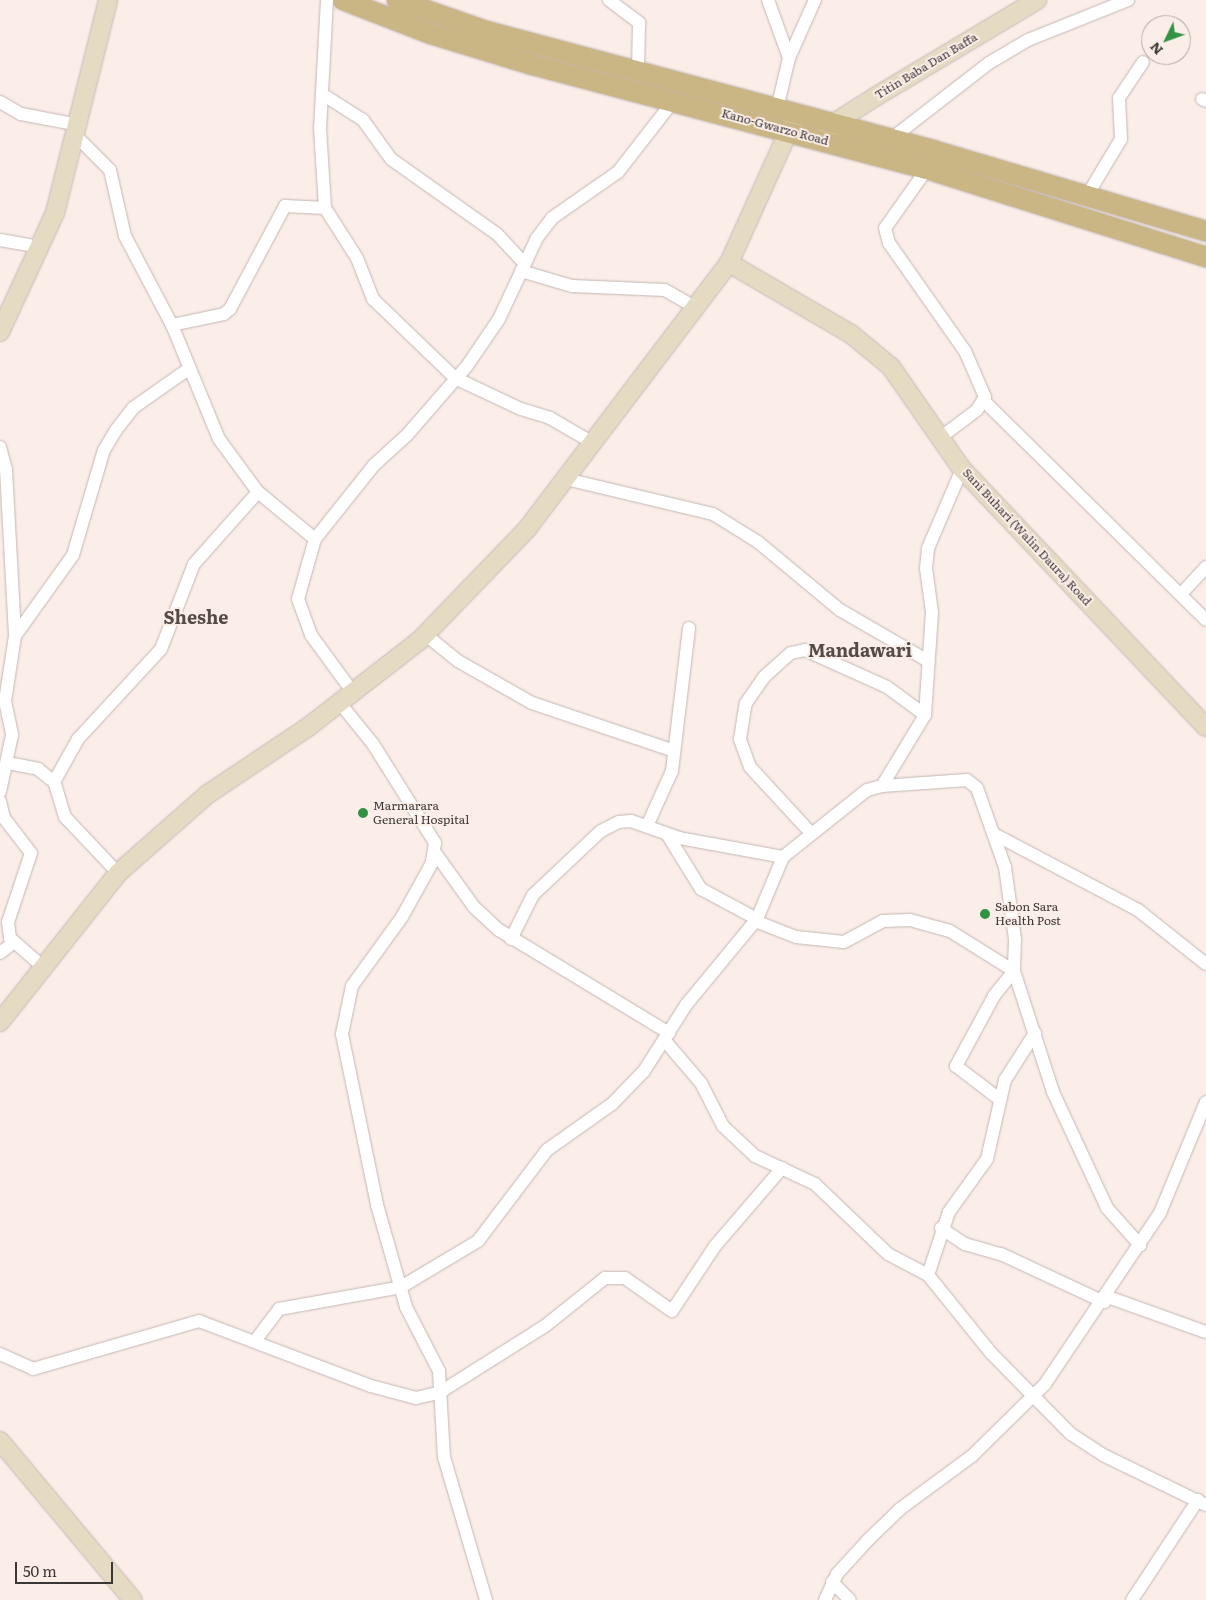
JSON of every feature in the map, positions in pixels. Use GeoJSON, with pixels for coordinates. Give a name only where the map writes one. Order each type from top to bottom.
{"type":"FeatureCollection","features":[{"type":"Feature","properties":{"kind":"main road","name":"Kano-Gwarzo Road"},"geometry":{"type":"LineString","coordinates":[[343,0],[431,34],[674,100],[787,118],[834,123],[1088,194],[1197,228]]}},
{"type":"Feature","properties":{"kind":"main road","name":"Kano-Gwarzo Road"},"geometry":{"type":"LineString","coordinates":[[396,0],[486,31],[638,70],[787,118],[823,141],[927,169],[1206,257]]}},
{"type":"Feature","properties":{"kind":"main road"},"geometry":{"type":"LineString","coordinates":[[1182,249],[1197,228]]}},
{"type":"Feature","properties":{"kind":"street"},"geometry":{"type":"LineString","coordinates":[[0,332],[55,213],[79,131],[108,0]]}},
{"type":"Feature","properties":{"kind":"street"},"geometry":{"type":"LineString","coordinates":[[326,0],[320,128],[325,208],[357,258],[373,299],[455,378],[521,410],[550,418],[593,443]]}},
{"type":"Feature","properties":{"kind":"street"},"geometry":{"type":"LineString","coordinates":[[609,0],[639,23],[638,70]]}},
{"type":"Feature","properties":{"kind":"street"},"geometry":{"type":"LineString","coordinates":[[0,1022],[118,873],[208,794],[345,697],[426,635],[527,529],[696,308],[729,263],[787,118],[789,58],[768,0]]}},
{"type":"Feature","properties":{"kind":"street"},"geometry":{"type":"LineString","coordinates":[[789,58],[815,0]]}},
{"type":"Feature","properties":{"kind":"street","name":"Titin Baba Dan Baffa"},"geometry":{"type":"LineString","coordinates":[[823,141],[834,123],[1037,0]]}},
{"type":"Feature","properties":{"kind":"street"},"geometry":{"type":"LineString","coordinates":[[891,139],[989,63],[1028,40],[1128,0]]}},
{"type":"Feature","properties":{"kind":"street"},"geometry":{"type":"LineString","coordinates":[[1088,194],[1122,139],[1119,98],[1141,65]]}},
{"type":"Feature","properties":{"kind":"street"},"geometry":{"type":"LineString","coordinates":[[322,94],[363,120],[391,159],[497,234],[522,267],[572,286],[665,290],[696,308]]}},
{"type":"Feature","properties":{"kind":"street"},"geometry":{"type":"LineString","coordinates":[[674,100],[618,172],[552,218],[522,267],[499,320],[455,378],[407,435],[374,465],[315,539],[298,600],[311,635],[345,697],[435,843],[436,854],[474,907],[511,938],[668,1038],[700,1082],[723,1126],[756,1156],[815,1184],[888,1254],[928,1275],[1033,1396],[1071,1434],[1103,1455],[1202,1503],[1132,1600]]}},
{"type":"Feature","properties":{"kind":"street"},"geometry":{"type":"LineString","coordinates":[[0,102],[21,114],[79,131],[110,170],[125,236],[172,325],[187,370],[219,439],[258,492],[315,539]]}},
{"type":"Feature","properties":{"kind":"street"},"geometry":{"type":"LineString","coordinates":[[927,169],[885,228],[889,243],[965,351],[984,402],[1206,620]]}},
{"type":"Feature","properties":{"kind":"street"},"geometry":{"type":"LineString","coordinates":[[172,325],[224,314],[230,309],[285,206],[325,208]]}},
{"type":"Feature","properties":{"kind":"street"},"geometry":{"type":"LineString","coordinates":[[0,240],[39,247]]}},
{"type":"Feature","properties":{"kind":"street","name":"Sani Buhari (Walin Daura) Road"},"geometry":{"type":"LineString","coordinates":[[729,263],[851,334],[891,367],[962,469],[1206,727]]}},
{"type":"Feature","properties":{"kind":"street"},"geometry":{"type":"LineString","coordinates":[[15,636],[73,555],[104,450],[116,430],[133,408],[187,370]]}},
{"type":"Feature","properties":{"kind":"street"},"geometry":{"type":"LineString","coordinates":[[941,437],[984,402]]}},
{"type":"Feature","properties":{"kind":"street"},"geometry":{"type":"LineString","coordinates":[[0,447],[6,469],[15,636],[5,701],[12,735],[8,762],[0,792]]}},
{"type":"Feature","properties":{"kind":"street"},"geometry":{"type":"LineString","coordinates":[[882,786],[924,716],[932,605],[926,568],[928,548],[962,469]]}},
{"type":"Feature","properties":{"kind":"street"},"geometry":{"type":"LineString","coordinates":[[566,479],[713,514],[758,542],[840,610],[928,660]]}},
{"type":"Feature","properties":{"kind":"street"},"geometry":{"type":"LineString","coordinates":[[54,782],[78,739],[161,649],[194,564],[258,492]]}},
{"type":"Feature","properties":{"kind":"street"},"geometry":{"type":"LineString","coordinates":[[1181,594],[1206,567]]}},
{"type":"Feature","properties":{"kind":"street"},"geometry":{"type":"LineString","coordinates":[[647,826],[672,771],[672,750],[684,691],[689,628]]}},
{"type":"Feature","properties":{"kind":"street"},"geometry":{"type":"LineString","coordinates":[[426,635],[458,661],[532,703],[672,750]]}},
{"type":"Feature","properties":{"kind":"street"},"geometry":{"type":"LineString","coordinates":[[810,832],[750,767],[740,739],[746,703],[764,677],[791,653],[805,650],[887,687],[924,716]]}},
{"type":"Feature","properties":{"kind":"street"},"geometry":{"type":"LineString","coordinates":[[8,762],[38,769],[54,782],[64,817],[118,873]]}},
{"type":"Feature","properties":{"kind":"street"},"geometry":{"type":"LineString","coordinates":[[256,1341],[279,1309],[401,1287],[478,1241],[547,1150],[612,1104],[668,1038],[686,1005],[756,920],[783,857],[810,832],[867,790],[882,786],[967,780],[977,788],[1005,867],[1015,939],[1014,971],[1053,1092],[1107,1208],[1140,1245]]}},
{"type":"Feature","properties":{"kind":"street"},"geometry":{"type":"LineString","coordinates":[[0,801],[4,818],[31,854],[8,922],[13,943],[43,967]]}},
{"type":"Feature","properties":{"kind":"street"},"geometry":{"type":"LineString","coordinates":[[511,938],[533,895],[606,826],[630,821],[666,834],[783,857]]}},
{"type":"Feature","properties":{"kind":"street"},"geometry":{"type":"LineString","coordinates":[[666,834],[701,889],[756,920],[796,937],[844,942],[883,921],[910,920],[950,931],[1014,971]]}},
{"type":"Feature","properties":{"kind":"street"},"geometry":{"type":"LineString","coordinates":[[994,834],[1138,910],[1206,964]]}},
{"type":"Feature","properties":{"kind":"street"},"geometry":{"type":"LineString","coordinates":[[436,854],[402,917],[352,986],[344,1016],[347,1067],[377,1205],[401,1287],[420,1339],[439,1371],[442,1392],[438,1414],[444,1457],[486,1600]]}},
{"type":"Feature","properties":{"kind":"street"},"geometry":{"type":"LineString","coordinates":[[0,953],[13,943]]}},
{"type":"Feature","properties":{"kind":"street"},"geometry":{"type":"LineString","coordinates":[[998,1098],[956,1066],[1014,971]]}},
{"type":"Feature","properties":{"kind":"street"},"geometry":{"type":"LineString","coordinates":[[928,1275],[941,1228],[987,1159],[998,1098],[1035,1033]]}},
{"type":"Feature","properties":{"kind":"street"},"geometry":{"type":"LineString","coordinates":[[825,1600],[832,1582],[900,1509],[972,1456],[1033,1396],[1106,1299],[1140,1245],[1167,1198],[1206,1102]]}},
{"type":"Feature","properties":{"kind":"street"},"geometry":{"type":"LineString","coordinates":[[0,1354],[33,1369],[199,1321],[371,1386],[416,1398],[442,1392],[551,1321],[605,1278],[625,1278],[672,1311],[715,1246],[782,1168]]}},
{"type":"Feature","properties":{"kind":"street"},"geometry":{"type":"LineString","coordinates":[[941,1228],[965,1244],[1001,1254],[1106,1299],[1206,1332]]}},
{"type":"Feature","properties":{"kind":"street"},"geometry":{"type":"LineString","coordinates":[[0,1440],[133,1600]]}},
{"type":"Feature","properties":{"kind":"street"},"geometry":{"type":"LineString","coordinates":[[832,1582],[850,1600]]}},
{"type":"Feature","properties":{"kind":"place","name":"Marmarara General Hospital"},"geometry":{"type":"Point","coordinates":[363,813]}},
{"type":"Feature","properties":{"kind":"place","name":"Sabon Sara Health Post"},"geometry":{"type":"Point","coordinates":[985,914]}},
{"type":"Feature","properties":{"kind":"district","name":"Sheshe"},"geometry":{"type":"Point","coordinates":[196,617]}},
{"type":"Feature","properties":{"kind":"district","name":"Mandawari"},"geometry":{"type":"Point","coordinates":[860,650]}}]}
